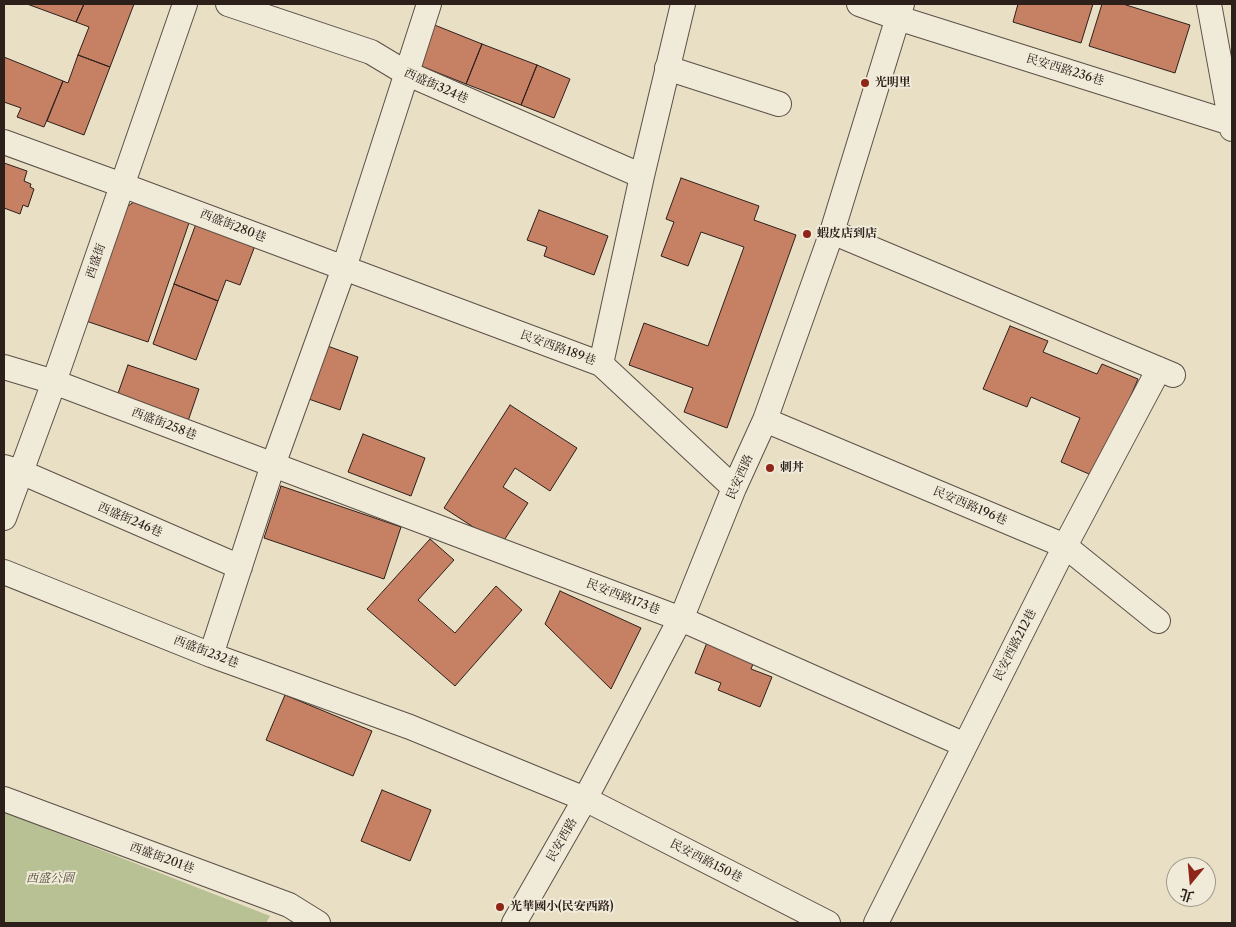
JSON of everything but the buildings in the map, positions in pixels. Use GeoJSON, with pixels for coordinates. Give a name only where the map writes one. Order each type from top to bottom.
{"type":"FeatureCollection","features":[{"type":"Feature","properties":{"kind":"street","name":"西盛街"},"geometry":{"type":"LineString","coordinates":[[4,518],[12,469],[54,382],[185,4]]}},
{"type":"Feature","properties":{"kind":"street","name":"西盛街324巷"},"geometry":{"type":"LineString","coordinates":[[228,4],[371,52],[406,73],[642,176]]}},
{"type":"Feature","properties":{"kind":"street"},"geometry":{"type":"LineString","coordinates":[[211,655],[273,465],[344,268],[429,4]]}},
{"type":"Feature","properties":{"kind":"street"},"geometry":{"type":"LineString","coordinates":[[601,364],[642,176],[683,4]]}},
{"type":"Feature","properties":{"kind":"street","name":"民安西路236巷"},"geometry":{"type":"LineString","coordinates":[[859,4],[900,11],[1232,126]]}},
{"type":"Feature","properties":{"kind":"street"},"geometry":{"type":"LineString","coordinates":[[1209,4],[1232,126]]}},
{"type":"Feature","properties":{"kind":"street","name":"民安西路"},"geometry":{"type":"LineString","coordinates":[[514,923],[585,799],[680,619],[734,488],[765,420],[832,232],[900,11]]}},
{"type":"Feature","properties":{"kind":"street"},"geometry":{"type":"LineString","coordinates":[[668,68],[779,104]]}},
{"type":"Feature","properties":{"kind":"street","name":"西盛街280巷"},"geometry":{"type":"LineString","coordinates":[[4,142],[344,268]]}},
{"type":"Feature","properties":{"kind":"street","name":"民安西路212巷"},"geometry":{"type":"LineString","coordinates":[[832,232],[1166,372],[1065,546],[876,923]]}},
{"type":"Feature","properties":{"kind":"street","name":"民安西路189巷"},"geometry":{"type":"LineString","coordinates":[[344,268],[601,364],[734,488]]}},
{"type":"Feature","properties":{"kind":"street","name":"西盛街258巷"},"geometry":{"type":"LineString","coordinates":[[4,367],[54,382],[273,465]]}},
{"type":"Feature","properties":{"kind":"street","name":"民安西路196巷"},"geometry":{"type":"LineString","coordinates":[[765,420],[1065,546],[1158,621]]}},
{"type":"Feature","properties":{"kind":"street","name":"民安西路173巷"},"geometry":{"type":"LineString","coordinates":[[273,465],[680,619],[965,745]]}},
{"type":"Feature","properties":{"kind":"street","name":"西盛街246巷"},"geometry":{"type":"LineString","coordinates":[[12,469],[240,567]]}},
{"type":"Feature","properties":{"kind":"street","name":"西盛街232巷"},"geometry":{"type":"LineString","coordinates":[[4,572],[211,655],[410,727],[585,799]]}},
{"type":"Feature","properties":{"kind":"street","name":"西盛街201巷"},"geometry":{"type":"LineString","coordinates":[[4,799],[289,905],[318,923]]}},
{"type":"Feature","properties":{"kind":"street","name":"民安西路150巷"},"geometry":{"type":"LineString","coordinates":[[585,799],[828,923]]}},
{"type":"Feature","properties":{"kind":"green space","name":"西盛公園"},"geometry":{"type":"Polygon","coordinates":[[[4,812],[270,916],[266,923],[4,923],[4,812]]]}},
{"type":"Feature","properties":{"kind":"place","name":"光明里"},"geometry":{"type":"Point","coordinates":[865,83]}},
{"type":"Feature","properties":{"kind":"place","name":"蝦皮店到店"},"geometry":{"type":"Point","coordinates":[807,234]}},
{"type":"Feature","properties":{"kind":"place","name":"刺丼"},"geometry":{"type":"Point","coordinates":[770,468]}},
{"type":"Feature","properties":{"kind":"place","name":"光華國小(民安西路)"},"geometry":{"type":"Point","coordinates":[500,907]}}]}
